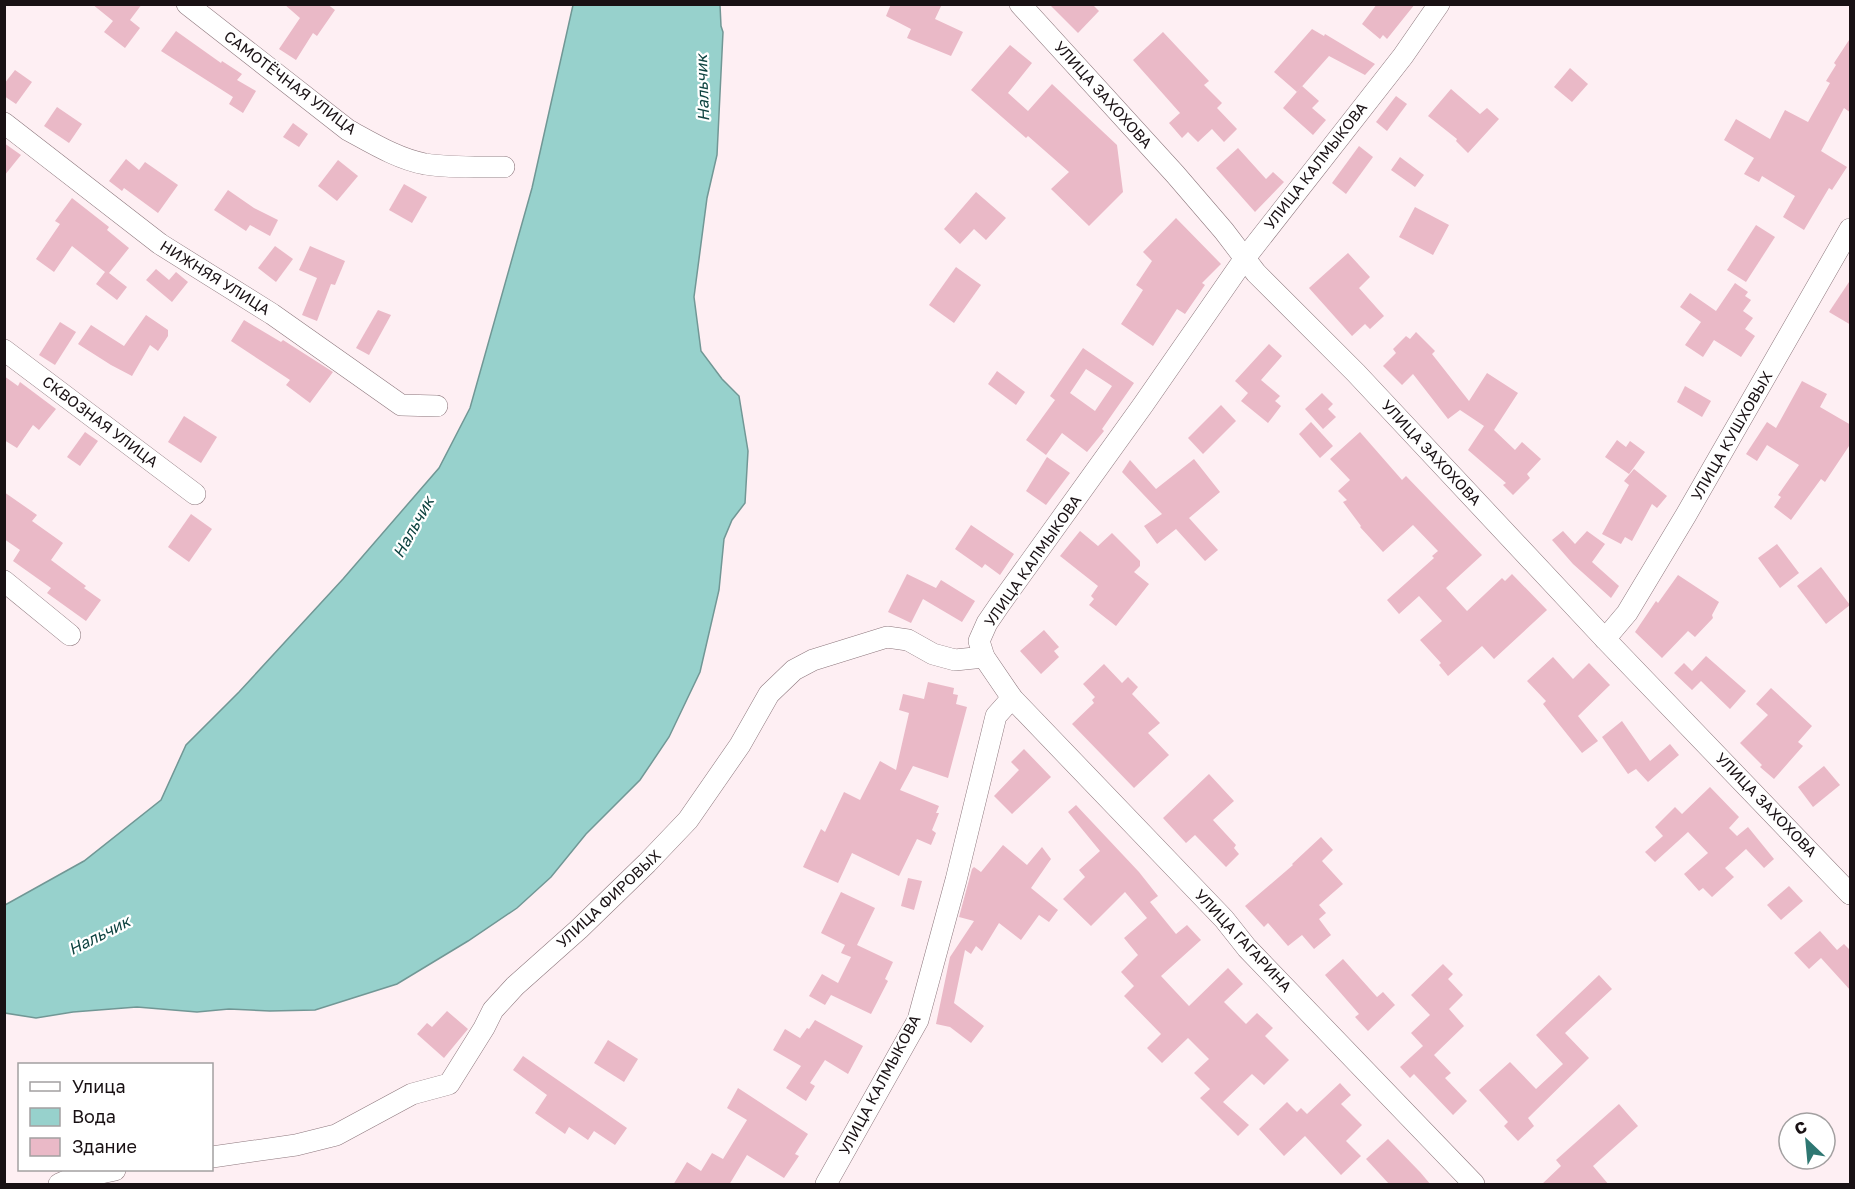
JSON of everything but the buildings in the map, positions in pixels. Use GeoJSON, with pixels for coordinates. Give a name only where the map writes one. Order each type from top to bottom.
{"type":"FeatureCollection","features":[{"type":"Feature","properties":{"kind":"street","name":"САМОТЁЧНАЯ УЛИЦА"},"geometry":{"type":"LineString","coordinates":[[187,4],[348,130],[371,142],[397,155],[424,164],[504,167]]}},
{"type":"Feature","properties":{"kind":"street","name":"УЛИЦА ЗАХОХОВА"},"geometry":{"type":"LineString","coordinates":[[1020,4],[1175,174],[1256,273],[1356,373],[1605,639],[1851,894]]}},
{"type":"Feature","properties":{"kind":"street","name":"УЛИЦА КАЛМЫКОВА"},"geometry":{"type":"LineString","coordinates":[[984,657],[979,641],[987,623],[1245,258],[1403,56],[1439,4]]}},
{"type":"Feature","properties":{"kind":"street","name":"НИЖНЯЯ УЛИЦА"},"geometry":{"type":"LineString","coordinates":[[4,123],[160,244],[272,314],[400,405],[437,406]]}},
{"type":"Feature","properties":{"kind":"street","name":"УЛИЦА КУШХОВЫХ"},"geometry":{"type":"LineString","coordinates":[[1605,639],[1627,613],[1686,515],[1851,229]]}},
{"type":"Feature","properties":{"kind":"street","name":"СКВОЗНАЯ УЛИЦА"},"geometry":{"type":"LineString","coordinates":[[4,350],[195,494]]}},
{"type":"Feature","properties":{"kind":"street"},"geometry":{"type":"LineString","coordinates":[[4,581],[70,635]]}},
{"type":"Feature","properties":{"kind":"street","name":"УЛИЦА ФИРОВЫХ"},"geometry":{"type":"LineString","coordinates":[[213,1156],[296,1146],[336,1135],[412,1094],[449,1084],[493,1010],[507,994],[622,888],[688,820],[741,745],[770,694],[794,670],[813,660],[887,637],[908,640],[933,654],[955,660],[984,657]]}},
{"type":"Feature","properties":{"kind":"street"},"geometry":{"type":"LineString","coordinates":[[984,657],[1012,698]]}},
{"type":"Feature","properties":{"kind":"street","name":"УЛИЦА КАЛМЫКОВА"},"geometry":{"type":"LineString","coordinates":[[825,1185],[918,1020],[954,890],[996,716],[1012,698]]}},
{"type":"Feature","properties":{"kind":"street","name":"УЛИЦА ГАГАРИНА"},"geometry":{"type":"LineString","coordinates":[[1012,698],[1474,1185]]}},
{"type":"Feature","properties":{"kind":"street"},"geometry":{"type":"LineString","coordinates":[[59,1185],[68,1179],[110,1171]]}},
{"type":"Feature","properties":{"kind":"water","name":"Нальчик"},"geometry":{"type":"Polygon","coordinates":[[[573,5],[720,5],[723,32],[717,155],[707,198],[694,297],[701,351],[722,379],[739,396],[748,451],[745,503],[732,520],[724,539],[719,590],[700,672],[669,737],[640,780],[586,834],[551,877],[517,908],[397,984],[315,1010],[229,1009],[197,1012],[137,1007],[73,1012],[36,1018],[5,1013],[5,905],[84,861],[161,800],[186,745],[239,692],[343,579],[439,468],[470,408],[532,188],[573,5]]]}}]}
